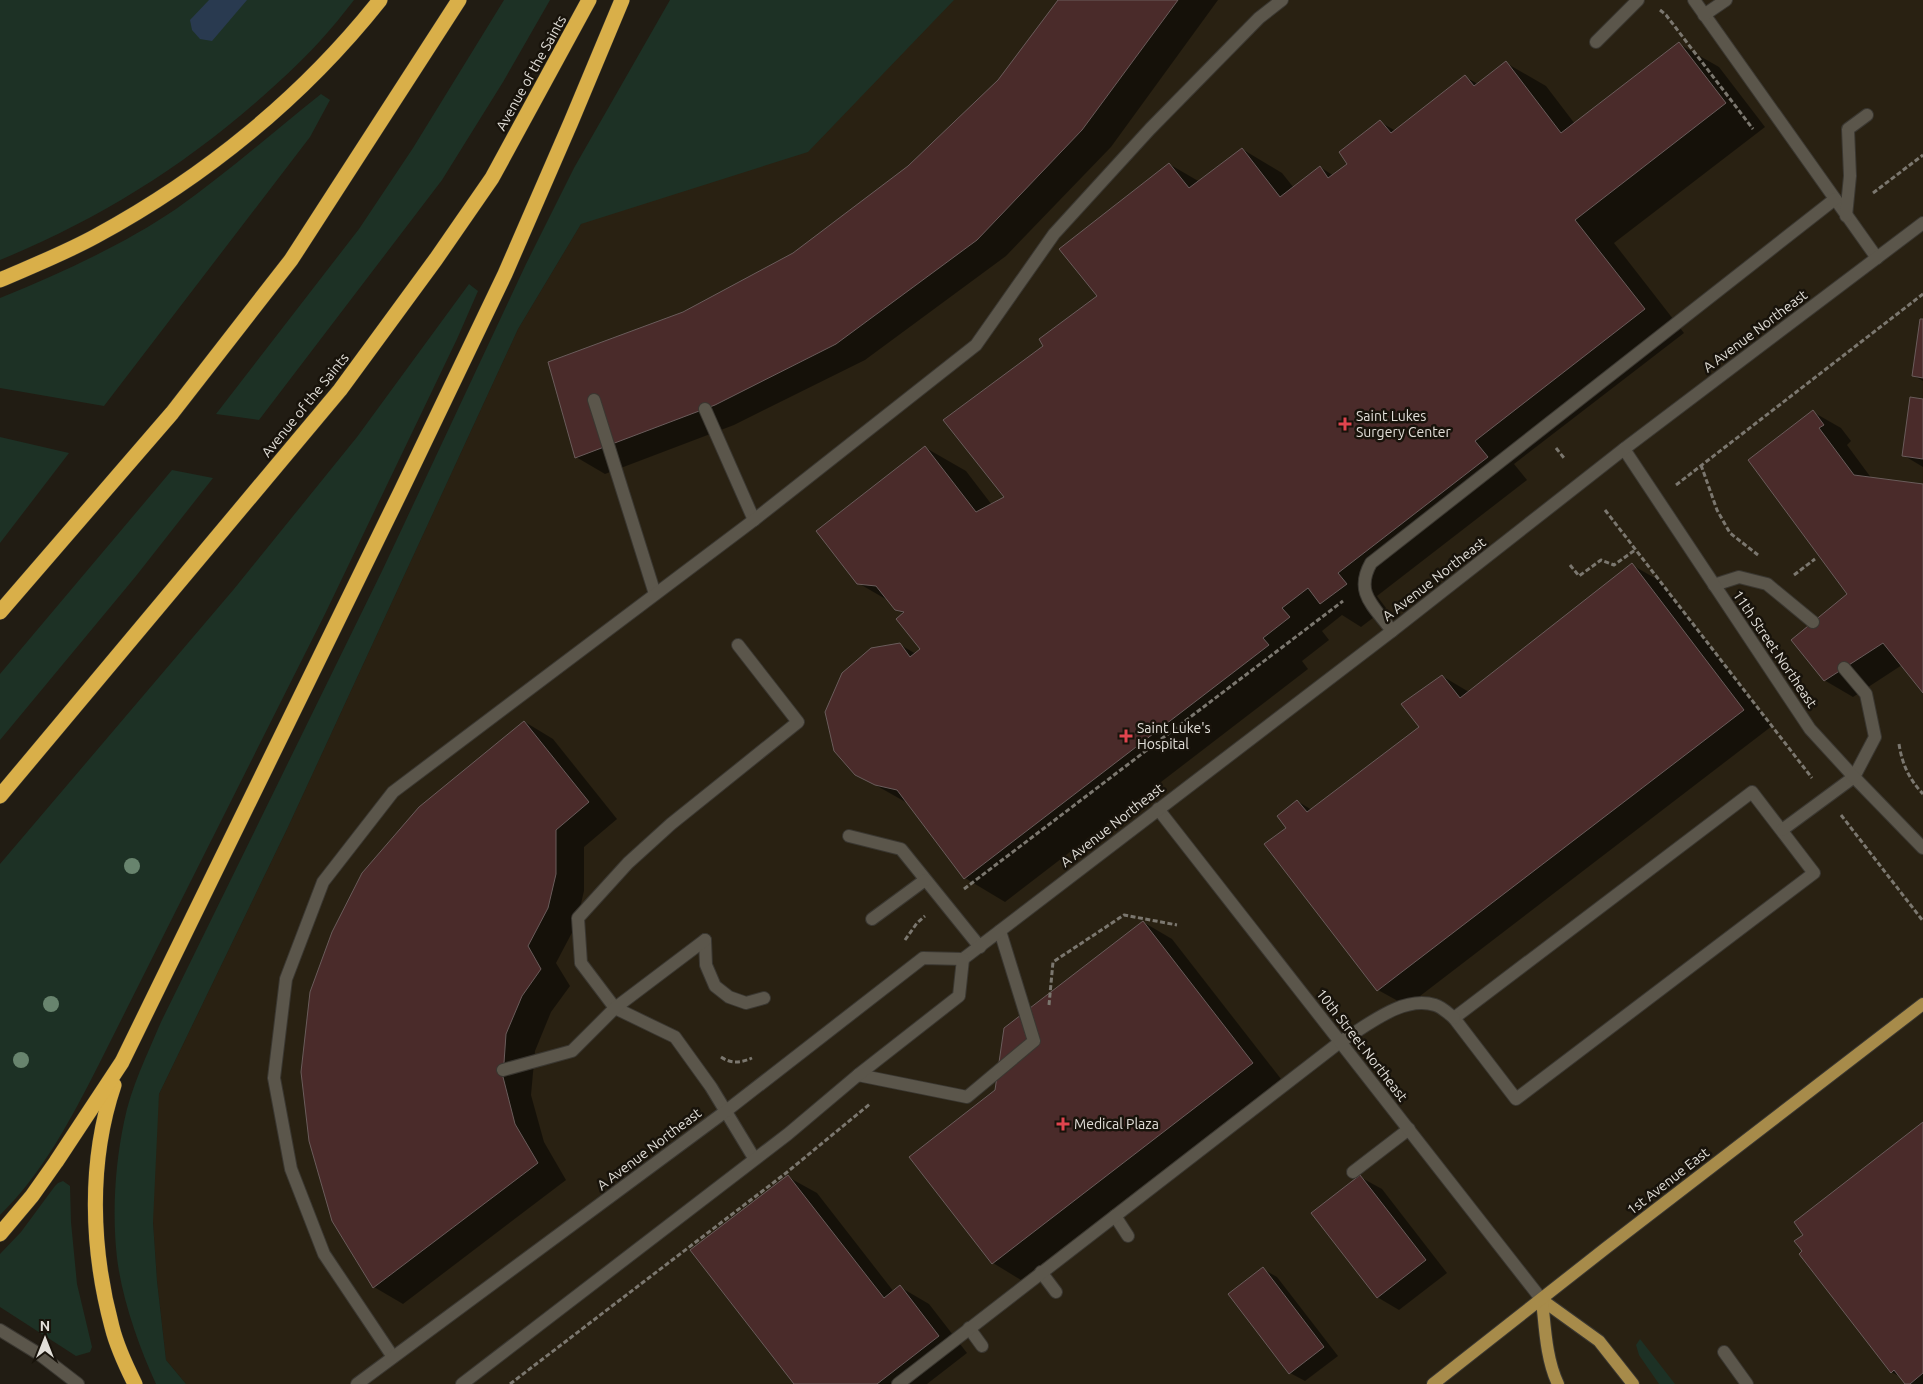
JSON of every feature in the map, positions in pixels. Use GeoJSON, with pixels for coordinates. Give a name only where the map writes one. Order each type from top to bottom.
{"type":"FeatureCollection","features":[{"type":"Feature","properties":{"kind":"highway"},"geometry":{"type":"LineString","coordinates":[[0,280],[52,258],[96,236],[205,167],[262,123],[311,77],[354,32],[380,0]]}},
{"type":"Feature","properties":{"kind":"highway"},"geometry":{"type":"LineString","coordinates":[[0,612],[172,413],[291,260],[459,0]]}},
{"type":"Feature","properties":{"kind":"highway","name":"Avenue of the Saints"},"geometry":{"type":"LineString","coordinates":[[0,796],[340,390],[436,259],[492,178],[589,0]]}},
{"type":"Feature","properties":{"kind":"highway"},"geometry":{"type":"LineString","coordinates":[[0,1234],[32,1196],[122,1062],[505,274],[622,0]]}},
{"type":"Feature","properties":{"kind":"highway"},"geometry":{"type":"LineString","coordinates":[[122,1062],[108,1104],[100,1146],[95,1205],[97,1246],[103,1289],[112,1328],[135,1384]]}},
{"type":"Feature","properties":{"kind":"main road","name":"1st Avenue East"},"geometry":{"type":"LineString","coordinates":[[1433,1384],[1923,1004]]}},
{"type":"Feature","properties":{"kind":"main road"},"geometry":{"type":"LineString","coordinates":[[1542,1300],[1547,1346],[1558,1384]]}},
{"type":"Feature","properties":{"kind":"main road"},"geometry":{"type":"LineString","coordinates":[[1542,1300],[1599,1342],[1633,1384]]}},
{"type":"Feature","properties":{"kind":"street"},"geometry":{"type":"LineString","coordinates":[[393,1357],[324,1254],[291,1169],[274,1078],[286,980],[323,882],[393,792],[754,520],[976,345],[1054,234],[1150,129],[1259,18],[1282,0]]}},
{"type":"Feature","properties":{"kind":"street"},"geometry":{"type":"LineString","coordinates":[[1596,42],[1638,0]]}},
{"type":"Feature","properties":{"kind":"street"},"geometry":{"type":"LineString","coordinates":[[1694,0],[1877,258]]}},
{"type":"Feature","properties":{"kind":"street"},"geometry":{"type":"LineString","coordinates":[[1704,15],[1726,0]]}},
{"type":"Feature","properties":{"kind":"street"},"geometry":{"type":"LineString","coordinates":[[1846,216],[1850,176],[1848,129],[1867,115]]}},
{"type":"Feature","properties":{"kind":"street"},"geometry":{"type":"LineString","coordinates":[[1392,631],[1364,592],[1365,573],[1371,562],[1835,199]]}},
{"type":"Feature","properties":{"kind":"street","name":"A Avenue Northeast"},"geometry":{"type":"LineString","coordinates":[[357,1384],[726,1111],[923,958],[963,959],[980,947],[1392,631],[1624,449],[1923,223]]}},
{"type":"Feature","properties":{"kind":"street"},"geometry":{"type":"LineString","coordinates":[[594,400],[655,594]]}},
{"type":"Feature","properties":{"kind":"street"},"geometry":{"type":"LineString","coordinates":[[705,409],[754,520]]}},
{"type":"Feature","properties":{"kind":"street","name":"11th Street Northeast"},"geometry":{"type":"LineString","coordinates":[[1624,449],[1810,729],[1923,848]]}},
{"type":"Feature","properties":{"kind":"street"},"geometry":{"type":"LineString","coordinates":[[1714,585],[1739,577],[1767,584],[1813,622]]}},
{"type":"Feature","properties":{"kind":"street"},"geometry":{"type":"LineString","coordinates":[[738,645],[798,722],[671,824],[628,864],[578,918],[581,963],[615,1008],[675,1037],[712,1087],[754,1158]]}},
{"type":"Feature","properties":{"kind":"street"},"geometry":{"type":"LineString","coordinates":[[1782,830],[1854,777],[1875,737],[1866,694],[1844,668]]}},
{"type":"Feature","properties":{"kind":"street"},"geometry":{"type":"LineString","coordinates":[[899,1384],[1340,1042],[1396,1007],[1415,1004],[1436,1005],[1454,1018],[1516,1099],[1814,872],[1752,792],[1454,1018]]}},
{"type":"Feature","properties":{"kind":"street","name":"10th Street Northeast"},"geometry":{"type":"LineString","coordinates":[[1158,809],[1542,1300]]}},
{"type":"Feature","properties":{"kind":"street"},"geometry":{"type":"LineString","coordinates":[[849,836],[901,849],[980,947]]}},
{"type":"Feature","properties":{"kind":"street"},"geometry":{"type":"LineString","coordinates":[[872,920],[925,880]]}},
{"type":"Feature","properties":{"kind":"street"},"geometry":{"type":"LineString","coordinates":[[858,1075],[967,1096],[1034,1040],[1000,931]]}},
{"type":"Feature","properties":{"kind":"street"},"geometry":{"type":"LineString","coordinates":[[503,1070],[572,1051],[615,1008],[705,940],[706,965],[715,986],[729,997],[746,1003],[764,998]]}},
{"type":"Feature","properties":{"kind":"street"},"geometry":{"type":"LineString","coordinates":[[462,1384],[754,1158],[788,1134],[858,1075],[959,996],[963,959]]}},
{"type":"Feature","properties":{"kind":"street"},"geometry":{"type":"LineString","coordinates":[[1353,1172],[1409,1129]]}},
{"type":"Feature","properties":{"kind":"street"},"geometry":{"type":"LineString","coordinates":[[1114,1216],[1128,1236]]}},
{"type":"Feature","properties":{"kind":"street"},"geometry":{"type":"LineString","coordinates":[[1042,1272],[1056,1292]]}},
{"type":"Feature","properties":{"kind":"street"},"geometry":{"type":"LineString","coordinates":[[969,1328],[982,1346]]}},
{"type":"Feature","properties":{"kind":"street"},"geometry":{"type":"LineString","coordinates":[[0,1330],[39,1354],[78,1384]]}},
{"type":"Feature","properties":{"kind":"street"},"geometry":{"type":"LineString","coordinates":[[1724,1352],[1748,1384]]}},
{"type":"Feature","properties":{"kind":"path"},"geometry":{"type":"LineString","coordinates":[[1656,10],[1661,10],[1666,15],[1757,134]]}},
{"type":"Feature","properties":{"kind":"path"},"geometry":{"type":"LineString","coordinates":[[1869,196],[1923,154]]}},
{"type":"Feature","properties":{"kind":"path"},"geometry":{"type":"LineString","coordinates":[[1675,485],[1923,294]]}},
{"type":"Feature","properties":{"kind":"path"},"geometry":{"type":"LineString","coordinates":[[1553,443],[1564,458]]}},
{"type":"Feature","properties":{"kind":"path"},"geometry":{"type":"LineString","coordinates":[[1701,465],[1717,510],[1730,532],[1755,554],[1762,557]]}},
{"type":"Feature","properties":{"kind":"path"},"geometry":{"type":"LineString","coordinates":[[1604,510],[1923,921]]}},
{"type":"Feature","properties":{"kind":"path"},"geometry":{"type":"LineString","coordinates":[[1570,565],[1579,576],[1601,560],[1614,565],[1635,550]]}},
{"type":"Feature","properties":{"kind":"path"},"geometry":{"type":"LineString","coordinates":[[1794,575],[1815,559]]}},
{"type":"Feature","properties":{"kind":"path"},"geometry":{"type":"LineString","coordinates":[[1788,571],[1800,580]]}},
{"type":"Feature","properties":{"kind":"path"},"geometry":{"type":"LineString","coordinates":[[960,890],[967,888],[1343,600]]}},
{"type":"Feature","properties":{"kind":"path"},"geometry":{"type":"LineString","coordinates":[[1049,1008],[1053,962],[1116,920],[1124,915],[1176,925]]}},
{"type":"Feature","properties":{"kind":"path"},"geometry":{"type":"LineString","coordinates":[[900,945],[926,916]]}},
{"type":"Feature","properties":{"kind":"path"},"geometry":{"type":"LineString","coordinates":[[718,1055],[729,1063],[746,1061],[753,1058]]}},
{"type":"Feature","properties":{"kind":"path"},"geometry":{"type":"LineString","coordinates":[[510,1384],[786,1173],[874,1100]]}},
{"type":"Feature","properties":{"kind":"shaded area","name":"Saint Luke's Hospital"},"geometry":{"type":"Polygon","coordinates":[[[710,0],[1923,0],[1923,1384],[186,1384],[166,1360],[157,1281],[153,1222],[152,1162],[159,1094],[288,827],[518,329],[710,0]]]}},
{"type":"Feature","properties":{"kind":"green space"},"geometry":{"type":"Polygon","coordinates":[[[0,0],[354,0],[324,36],[288,73],[254,104],[195,151],[165,172],[101,211],[68,229],[0,260],[0,0]]]}},
{"type":"Feature","properties":{"kind":"green space"},"geometry":{"type":"Polygon","coordinates":[[[504,0],[550,0],[503,82],[442,180],[259,420],[216,414],[359,229],[413,148],[504,0]]]}},
{"type":"Feature","properties":{"kind":"green space"},"geometry":{"type":"Polygon","coordinates":[[[670,0],[954,0],[808,152],[581,224],[518,329],[288,827],[159,1094],[153,1222],[157,1281],[166,1360],[186,1384],[156,1384],[143,1354],[127,1306],[119,1274],[115,1241],[115,1190],[118,1155],[127,1109],[135,1084],[161,1022],[383,569],[526,264],[574,168],[670,0]]]}},
{"type":"Feature","properties":{"kind":"green space"},"geometry":{"type":"Polygon","coordinates":[[[321,94],[330,100],[310,137],[104,406],[0,388],[0,298],[90,258],[156,222],[213,181],[321,94]]]}},
{"type":"Feature","properties":{"kind":"green space"},"geometry":{"type":"Polygon","coordinates":[[[469,284],[478,291],[457,339],[325,614],[98,1066],[55,1145],[30,1181],[0,1215],[0,864],[234,589],[357,437],[469,284]]]}},
{"type":"Feature","properties":{"kind":"green space"},"geometry":{"type":"Polygon","coordinates":[[[0,437],[69,453],[0,543],[0,437]]]}},
{"type":"Feature","properties":{"kind":"green space"},"geometry":{"type":"Polygon","coordinates":[[[172,470],[213,478],[136,576],[0,740],[0,674],[172,470]]]}},
{"type":"Feature","properties":{"kind":"green space"},"geometry":{"type":"Polygon","coordinates":[[[63,1181],[70,1186],[71,1222],[77,1284],[92,1347],[90,1352],[76,1356],[0,1307],[0,1254],[21,1232],[55,1186],[63,1181]]]}},
{"type":"Feature","properties":{"kind":"green space"},"geometry":{"type":"Polygon","coordinates":[[[1640,1339],[1675,1384],[1659,1384],[1639,1355],[1636,1345],[1640,1339]]]}},
{"type":"Feature","properties":{"kind":"water"},"geometry":{"type":"Polygon","coordinates":[[[209,0],[247,0],[212,41],[200,39],[192,30],[190,20],[209,0]]]}},
{"type":"Feature","properties":{"kind":"building"},"geometry":{"type":"Polygon","coordinates":[[[1058,0],[1178,0],[1082,130],[977,240],[836,344],[715,405],[575,458],[548,362],[683,312],[793,253],[908,166],[998,80],[1058,0]]]}},
{"type":"Feature","properties":{"kind":"building"},"geometry":{"type":"Polygon","coordinates":[[[1679,42],[1726,103],[1575,220],[1645,309],[1475,441],[1488,457],[1338,573],[1347,584],[1320,604],[1308,588],[1282,608],[1290,617],[1263,638],[1269,645],[964,879],[897,790],[875,785],[855,775],[834,751],[825,712],[842,673],[871,648],[900,643],[910,657],[920,649],[896,619],[904,612],[895,610],[876,586],[857,584],[816,531],[925,446],[976,512],[1004,497],[943,420],[1043,346],[1039,339],[1097,296],[1059,249],[1169,163],[1189,188],[1242,148],[1280,197],[1320,166],[1328,178],[1347,164],[1339,152],[1380,120],[1391,133],[1465,75],[1474,86],[1506,61],[1561,133],[1679,42]]]}},
{"type":"Feature","properties":{"kind":"building"},"geometry":{"type":"Polygon","coordinates":[[[1920,319],[1923,319],[1923,378],[1912,376],[1920,319]]]}},
{"type":"Feature","properties":{"kind":"building"},"geometry":{"type":"Polygon","coordinates":[[[1910,397],[1923,399],[1923,459],[1902,456],[1910,397]]]}},
{"type":"Feature","properties":{"kind":"building"},"geometry":{"type":"Polygon","coordinates":[[[1813,410],[1824,425],[1819,428],[1854,475],[1923,484],[1923,693],[1883,643],[1824,681],[1791,640],[1847,594],[1748,460],[1813,410]]]}},
{"type":"Feature","properties":{"kind":"building"},"geometry":{"type":"Polygon","coordinates":[[[1632,563],[1744,710],[1377,991],[1264,844],[1286,828],[1277,816],[1297,800],[1307,812],[1419,727],[1401,704],[1442,675],[1460,698],[1632,563]]]}},
{"type":"Feature","properties":{"kind":"building"},"geometry":{"type":"Polygon","coordinates":[[[524,721],[589,802],[556,830],[556,874],[548,908],[528,946],[541,969],[522,996],[506,1034],[503,1077],[515,1124],[538,1163],[373,1288],[332,1221],[309,1141],[301,1072],[310,992],[332,932],[362,873],[419,807],[524,721]]]}},
{"type":"Feature","properties":{"kind":"building","name":"Medical Plaza"},"geometry":{"type":"Polygon","coordinates":[[[1143,921],[1253,1063],[992,1264],[909,1157],[995,1090],[1004,1028],[1143,921]]]}},
{"type":"Feature","properties":{"kind":"building"},"geometry":{"type":"Polygon","coordinates":[[[1923,1122],[1923,1373],[1910,1384],[1905,1384],[1894,1370],[1891,1373],[1799,1254],[1802,1251],[1794,1241],[1803,1235],[1794,1222],[1923,1122]]]}},
{"type":"Feature","properties":{"kind":"building"},"geometry":{"type":"Polygon","coordinates":[[[788,1175],[884,1298],[900,1285],[939,1336],[877,1384],[794,1384],[690,1250],[788,1175]]]}},
{"type":"Feature","properties":{"kind":"building"},"geometry":{"type":"Polygon","coordinates":[[[1360,1175],[1426,1260],[1377,1298],[1311,1213],[1360,1175]]]}},
{"type":"Feature","properties":{"kind":"building"},"geometry":{"type":"Polygon","coordinates":[[[1263,1267],[1324,1347],[1289,1374],[1228,1294],[1263,1267]]]}},
{"type":"Feature","properties":{"kind":"place","name":"Saint Lukes Surgery Center"},"geometry":{"type":"Point","coordinates":[1345,424]}},
{"type":"Feature","properties":{"kind":"place","name":"Saint Luke's Hospital"},"geometry":{"type":"Point","coordinates":[1126,736]}},
{"type":"Feature","properties":{"kind":"place","name":"Medical Plaza"},"geometry":{"type":"Point","coordinates":[1063,1124]}}]}
